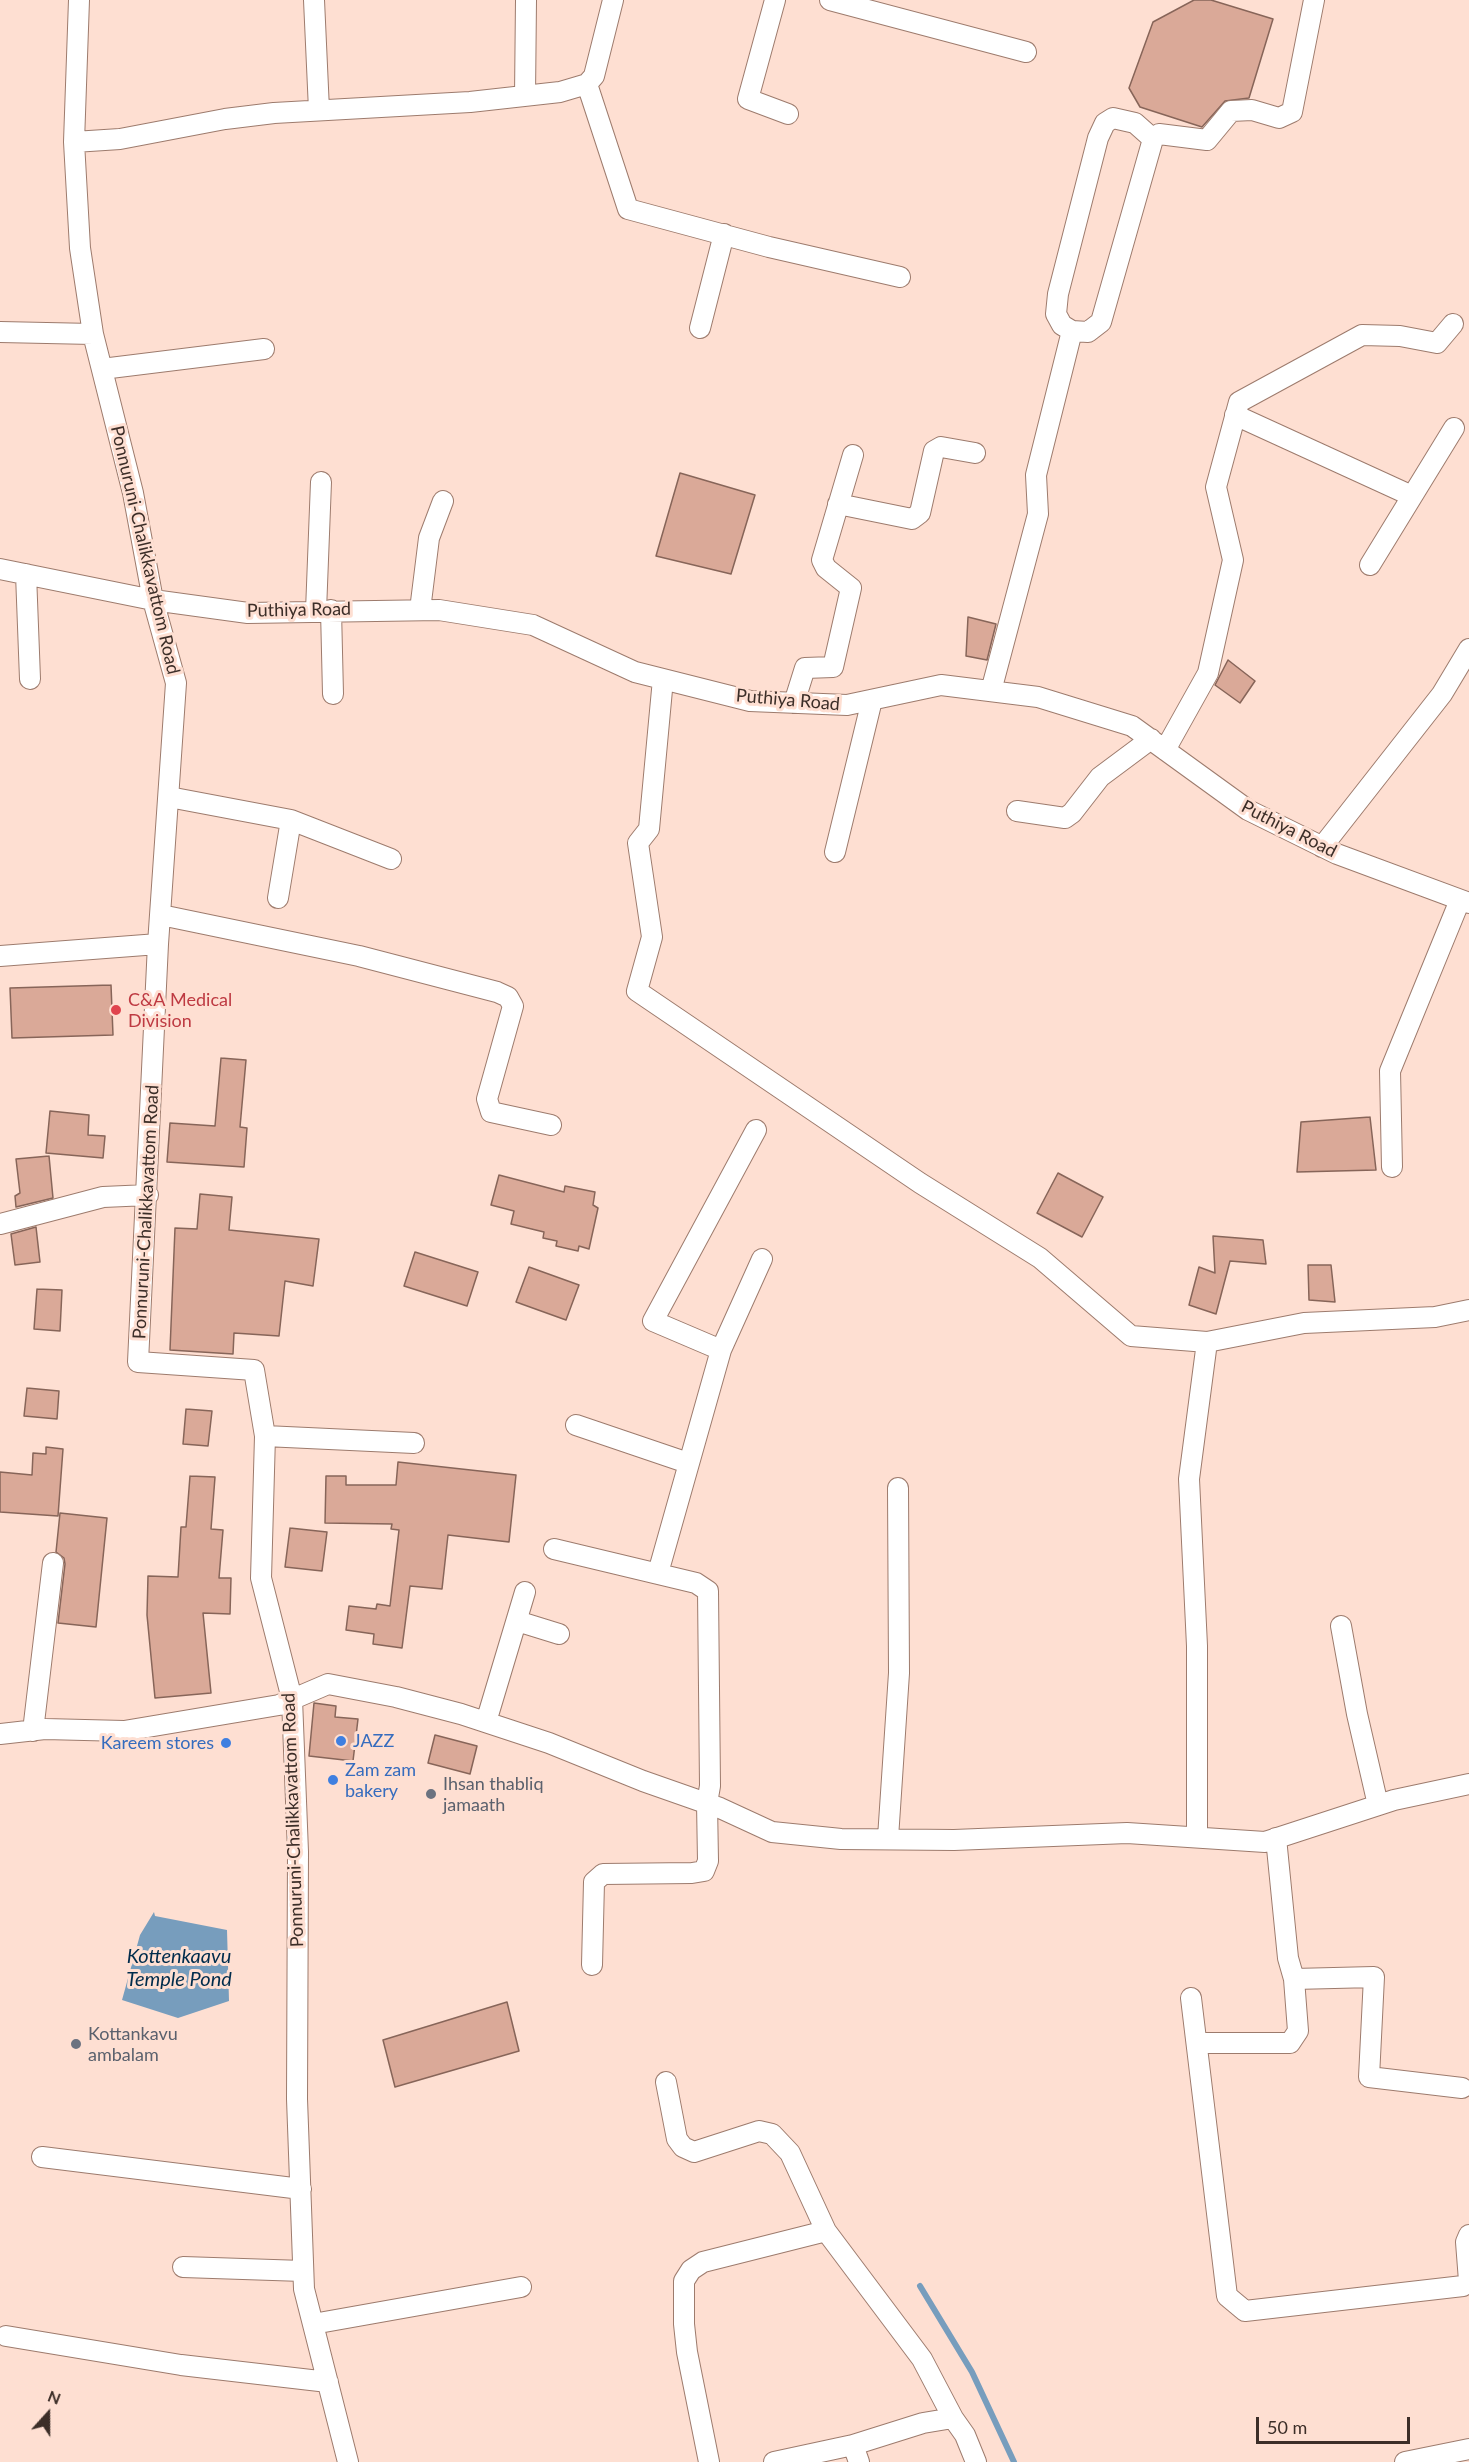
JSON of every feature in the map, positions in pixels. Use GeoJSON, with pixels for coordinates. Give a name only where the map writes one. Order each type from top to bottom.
{"type":"FeatureCollection","features":[{"type":"Feature","properties":{"kind":"street","name":"Ponnuruni-Chalikkavattom Road"},"geometry":{"type":"LineString","coordinates":[[79,0],[74,142],[80,248],[93,334],[133,494],[153,600],[176,683],[158,944],[148,1195],[138,1362],[254,1370],[265,1436],[261,1578],[292,1699],[298,1852],[297,2099],[304,2289],[348,2462]]}},
{"type":"Feature","properties":{"kind":"street"},"geometry":{"type":"LineString","coordinates":[[314,0],[319,110]]}},
{"type":"Feature","properties":{"kind":"street"},"geometry":{"type":"LineString","coordinates":[[525,96],[526,0]]}},
{"type":"Feature","properties":{"kind":"street"},"geometry":{"type":"LineString","coordinates":[[74,142],[120,139],[225,119],[319,110],[470,102],[560,92],[587,84],[599,64],[613,0]]}},
{"type":"Feature","properties":{"kind":"street"},"geometry":{"type":"LineString","coordinates":[[775,0],[748,99],[788,114]]}},
{"type":"Feature","properties":{"kind":"street"},"geometry":{"type":"LineString","coordinates":[[831,0],[1026,52]]}},
{"type":"Feature","properties":{"kind":"street"},"geometry":{"type":"LineString","coordinates":[[1153,139],[1135,123],[1113,118],[1105,123],[1098,138],[1058,294],[1056,314],[1062,325],[1072,331],[1088,332],[1101,322],[1153,139],[1159,134],[1207,140],[1231,111],[1252,110],[1279,118],[1292,112],[1314,0]]}},
{"type":"Feature","properties":{"kind":"street"},"geometry":{"type":"LineString","coordinates":[[587,84],[628,209],[900,277]]}},
{"type":"Feature","properties":{"kind":"street"},"geometry":{"type":"LineString","coordinates":[[700,328],[723,234]]}},
{"type":"Feature","properties":{"kind":"street"},"geometry":{"type":"LineString","coordinates":[[1017,811],[1065,818],[1072,813],[1100,777],[1158,745],[1208,673],[1233,560],[1216,487],[1239,402],[1362,335],[1400,336],[1437,343],[1453,324]]}},
{"type":"Feature","properties":{"kind":"street"},"geometry":{"type":"LineString","coordinates":[[992,691],[1038,514],[1036,475],[1072,331]]}},
{"type":"Feature","properties":{"kind":"street"},"geometry":{"type":"LineString","coordinates":[[0,332],[93,334]]}},
{"type":"Feature","properties":{"kind":"street"},"geometry":{"type":"LineString","coordinates":[[102,369],[264,349]]}},
{"type":"Feature","properties":{"kind":"street"},"geometry":{"type":"LineString","coordinates":[[1235,415],[1412,496]]}},
{"type":"Feature","properties":{"kind":"street"},"geometry":{"type":"LineString","coordinates":[[1370,565],[1454,428]]}},
{"type":"Feature","properties":{"kind":"street"},"geometry":{"type":"LineString","coordinates":[[838,504],[912,519],[920,513],[934,451],[941,447],[975,453]]}},
{"type":"Feature","properties":{"kind":"street"},"geometry":{"type":"LineString","coordinates":[[794,703],[805,668],[833,667],[851,588],[826,568],[822,560],[853,454]]}},
{"type":"Feature","properties":{"kind":"street"},"geometry":{"type":"LineString","coordinates":[[321,482],[323,610],[333,694]]}},
{"type":"Feature","properties":{"kind":"street"},"geometry":{"type":"LineString","coordinates":[[420,610],[429,538],[443,501]]}},
{"type":"Feature","properties":{"kind":"street","name":"Puthiya Road"},"geometry":{"type":"LineString","coordinates":[[0,569],[153,600],[248,613],[323,610],[439,610],[533,625],[635,672],[750,701],[847,705],[941,685],[1038,697],[1132,726],[1248,810],[1322,847],[1465,902]]}},
{"type":"Feature","properties":{"kind":"street"},"geometry":{"type":"LineString","coordinates":[[26,574],[30,679]]}},
{"type":"Feature","properties":{"kind":"street"},"geometry":{"type":"LineString","coordinates":[[1322,847],[1442,694],[1469,648]]}},
{"type":"Feature","properties":{"kind":"street"},"geometry":{"type":"LineString","coordinates":[[663,679],[649,829],[638,843],[652,937],[637,991],[920,1183],[1040,1258],[1131,1336],[1207,1342],[1304,1323],[1435,1317],[1469,1310]]}},
{"type":"Feature","properties":{"kind":"street"},"geometry":{"type":"LineString","coordinates":[[835,852],[872,700]]}},
{"type":"Feature","properties":{"kind":"street"},"geometry":{"type":"LineString","coordinates":[[169,797],[291,820],[391,859]]}},
{"type":"Feature","properties":{"kind":"street"},"geometry":{"type":"LineString","coordinates":[[279,898],[291,820]]}},
{"type":"Feature","properties":{"kind":"street"},"geometry":{"type":"LineString","coordinates":[[1392,1167],[1390,1071],[1465,902]]}},
{"type":"Feature","properties":{"kind":"street"},"geometry":{"type":"LineString","coordinates":[[160,915],[359,956],[497,992],[508,997],[513,1006],[487,1100],[490,1112],[551,1125]]}},
{"type":"Feature","properties":{"kind":"street"},"geometry":{"type":"LineString","coordinates":[[0,956],[158,944]]}},
{"type":"Feature","properties":{"kind":"street"},"geometry":{"type":"LineString","coordinates":[[721,1350],[653,1321],[756,1130]]}},
{"type":"Feature","properties":{"kind":"street"},"geometry":{"type":"LineString","coordinates":[[0,1224],[103,1197],[148,1195]]}},
{"type":"Feature","properties":{"kind":"street"},"geometry":{"type":"LineString","coordinates":[[658,1574],[721,1350],[762,1260]]}},
{"type":"Feature","properties":{"kind":"street"},"geometry":{"type":"LineString","coordinates":[[1197,1837],[1197,1646],[1189,1479],[1207,1342]]}},
{"type":"Feature","properties":{"kind":"street"},"geometry":{"type":"LineString","coordinates":[[576,1425],[688,1463]]}},
{"type":"Feature","properties":{"kind":"street"},"geometry":{"type":"LineString","coordinates":[[265,1436],[414,1443]]}},
{"type":"Feature","properties":{"kind":"street"},"geometry":{"type":"LineString","coordinates":[[888,1838],[899,1673],[898,1488]]}},
{"type":"Feature","properties":{"kind":"street"},"geometry":{"type":"LineString","coordinates":[[554,1549],[696,1583],[708,1591],[710,1786],[707,1803],[708,1861],[704,1871],[603,1874],[594,1882],[592,1965]]}},
{"type":"Feature","properties":{"kind":"street"},"geometry":{"type":"LineString","coordinates":[[33,1731],[54,1563]]}},
{"type":"Feature","properties":{"kind":"street"},"geometry":{"type":"LineString","coordinates":[[486,1722],[525,1592]]}},
{"type":"Feature","properties":{"kind":"street"},"geometry":{"type":"LineString","coordinates":[[517,1621],[559,1634]]}},
{"type":"Feature","properties":{"kind":"street"},"geometry":{"type":"LineString","coordinates":[[1341,1626],[1357,1714],[1378,1805]]}},
{"type":"Feature","properties":{"kind":"street"},"geometry":{"type":"LineString","coordinates":[[0,1734],[33,1731],[124,1731],[279,1705],[328,1684],[396,1697],[486,1722],[549,1743],[643,1781],[707,1803],[772,1833],[841,1839],[954,1840],[1127,1833],[1264,1842],[1378,1805],[1469,1784]]}},
{"type":"Feature","properties":{"kind":"street"},"geometry":{"type":"LineString","coordinates":[[1198,2043],[1290,2043],[1298,2031],[1294,1978],[1288,1958],[1276,1838]]}},
{"type":"Feature","properties":{"kind":"street"},"geometry":{"type":"LineString","coordinates":[[1294,1978],[1374,1977],[1369,2077],[1462,2088]]}},
{"type":"Feature","properties":{"kind":"street"},"geometry":{"type":"LineString","coordinates":[[1191,1998],[1227,2296],[1245,2311],[1463,2286],[1469,2281],[1466,2242],[1469,2235]]}},
{"type":"Feature","properties":{"kind":"street"},"geometry":{"type":"LineString","coordinates":[[666,2082],[677,2139],[683,2147],[693,2152],[759,2132],[772,2134],[790,2153],[826,2231],[922,2359],[964,2435],[976,2462]]}},
{"type":"Feature","properties":{"kind":"street"},"geometry":{"type":"LineString","coordinates":[[42,2157],[301,2189]]}},
{"type":"Feature","properties":{"kind":"street"},"geometry":{"type":"LineString","coordinates":[[709,2462],[687,2352],[684,2281],[697,2264],[826,2231]]}},
{"type":"Feature","properties":{"kind":"street"},"geometry":{"type":"LineString","coordinates":[[183,2267],[303,2271]]}},
{"type":"Feature","properties":{"kind":"street"},"geometry":{"type":"LineString","coordinates":[[313,2324],[521,2287]]}},
{"type":"Feature","properties":{"kind":"street"},"geometry":{"type":"LineString","coordinates":[[6,2336],[181,2366],[328,2382]]}},
{"type":"Feature","properties":{"kind":"street"},"geometry":{"type":"LineString","coordinates":[[774,2462],[856,2453],[923,2423],[953,2418]]}},
{"type":"Feature","properties":{"kind":"street"},"geometry":{"type":"LineString","coordinates":[[1405,2462],[1469,2449]]}},
{"type":"Feature","properties":{"kind":"water","name":"Kottenkaavu Temple Pond"},"geometry":{"type":"Polygon","coordinates":[[[154,1912],[155,1916],[227,1930],[229,2001],[178,2018],[122,2000],[140,1935],[154,1912]]]}},
{"type":"Feature","properties":{"kind":"building"},"geometry":{"type":"Polygon","coordinates":[[[1194,0],[1211,0],[1273,19],[1249,98],[1225,101],[1202,127],[1140,107],[1129,88],[1153,22],[1194,0]]]}},
{"type":"Feature","properties":{"kind":"building"},"geometry":{"type":"Polygon","coordinates":[[[680,473],[755,495],[731,574],[656,556],[680,473]]]}},
{"type":"Feature","properties":{"kind":"building"},"geometry":{"type":"Polygon","coordinates":[[[968,617],[996,624],[987,660],[966,656],[968,617]]]}},
{"type":"Feature","properties":{"kind":"building"},"geometry":{"type":"Polygon","coordinates":[[[1228,660],[1255,681],[1240,703],[1215,685],[1228,660]]]}},
{"type":"Feature","properties":{"kind":"building"},"geometry":{"type":"Polygon","coordinates":[[[111,985],[113,1035],[12,1038],[10,988],[111,985]]]}},
{"type":"Feature","properties":{"kind":"building"},"geometry":{"type":"Polygon","coordinates":[[[221,1058],[246,1060],[240,1127],[247,1128],[244,1167],[167,1162],[170,1123],[215,1126],[221,1058]]]}},
{"type":"Feature","properties":{"kind":"building"},"geometry":{"type":"Polygon","coordinates":[[[50,1111],[89,1115],[88,1135],[105,1136],[103,1158],[46,1153],[50,1111]]]}},
{"type":"Feature","properties":{"kind":"building"},"geometry":{"type":"Polygon","coordinates":[[[1370,1117],[1376,1170],[1297,1172],[1301,1122],[1370,1117]]]}},
{"type":"Feature","properties":{"kind":"building"},"geometry":{"type":"Polygon","coordinates":[[[49,1156],[53,1198],[16,1207],[15,1196],[20,1193],[16,1159],[49,1156]]]}},
{"type":"Feature","properties":{"kind":"building"},"geometry":{"type":"Polygon","coordinates":[[[1058,1173],[1103,1197],[1082,1237],[1037,1213],[1058,1173]]]}},
{"type":"Feature","properties":{"kind":"building"},"geometry":{"type":"Polygon","coordinates":[[[499,1175],[564,1192],[565,1186],[595,1192],[593,1205],[598,1208],[589,1249],[579,1246],[578,1251],[556,1246],[557,1241],[543,1238],[544,1232],[511,1224],[514,1211],[491,1205],[499,1175]]]}},
{"type":"Feature","properties":{"kind":"building"},"geometry":{"type":"Polygon","coordinates":[[[200,1194],[232,1197],[229,1230],[319,1239],[313,1286],[285,1281],[279,1336],[234,1333],[233,1354],[170,1350],[175,1228],[197,1229],[200,1194]]]}},
{"type":"Feature","properties":{"kind":"building"},"geometry":{"type":"Polygon","coordinates":[[[36,1227],[40,1262],[15,1265],[11,1234],[36,1227]]]}},
{"type":"Feature","properties":{"kind":"building"},"geometry":{"type":"Polygon","coordinates":[[[1213,1236],[1263,1240],[1266,1264],[1230,1261],[1216,1314],[1189,1305],[1199,1267],[1215,1273],[1213,1236]]]}},
{"type":"Feature","properties":{"kind":"building"},"geometry":{"type":"Polygon","coordinates":[[[415,1252],[478,1272],[467,1306],[404,1286],[415,1252]]]}},
{"type":"Feature","properties":{"kind":"building"},"geometry":{"type":"Polygon","coordinates":[[[1308,1265],[1331,1265],[1335,1302],[1309,1300],[1308,1265]]]}},
{"type":"Feature","properties":{"kind":"building"},"geometry":{"type":"Polygon","coordinates":[[[529,1267],[579,1285],[566,1320],[516,1302],[529,1267]]]}},
{"type":"Feature","properties":{"kind":"building"},"geometry":{"type":"Polygon","coordinates":[[[37,1289],[62,1290],[60,1331],[34,1329],[37,1289]]]}},
{"type":"Feature","properties":{"kind":"building"},"geometry":{"type":"Polygon","coordinates":[[[27,1388],[59,1391],[57,1419],[24,1416],[27,1388]]]}},
{"type":"Feature","properties":{"kind":"building"},"geometry":{"type":"Polygon","coordinates":[[[186,1409],[212,1411],[208,1446],[183,1444],[186,1409]]]}},
{"type":"Feature","properties":{"kind":"building"},"geometry":{"type":"Polygon","coordinates":[[[46,1447],[63,1449],[58,1516],[0,1512],[0,1472],[32,1475],[33,1453],[46,1454],[46,1447]]]}},
{"type":"Feature","properties":{"kind":"building"},"geometry":{"type":"Polygon","coordinates":[[[398,1462],[516,1475],[509,1542],[448,1535],[442,1589],[410,1586],[402,1648],[373,1644],[374,1634],[346,1630],[349,1606],[376,1609],[377,1604],[390,1606],[399,1530],[391,1529],[392,1524],[325,1523],[326,1476],[346,1476],[346,1485],[396,1485],[398,1462]]]}},
{"type":"Feature","properties":{"kind":"building"},"geometry":{"type":"Polygon","coordinates":[[[190,1476],[215,1477],[211,1529],[223,1530],[219,1578],[231,1578],[230,1614],[203,1613],[211,1693],[155,1698],[147,1615],[148,1576],[178,1577],[181,1527],[186,1527],[190,1476]]]}},
{"type":"Feature","properties":{"kind":"building"},"geometry":{"type":"Polygon","coordinates":[[[60,1513],[107,1518],[96,1627],[58,1623],[65,1564],[64,1558],[56,1552],[60,1513]]]}},
{"type":"Feature","properties":{"kind":"building"},"geometry":{"type":"Polygon","coordinates":[[[290,1528],[327,1532],[322,1571],[285,1567],[290,1528]]]}},
{"type":"Feature","properties":{"kind":"building"},"geometry":{"type":"Polygon","coordinates":[[[314,1703],[336,1706],[335,1717],[358,1719],[353,1761],[309,1756],[314,1703]]]}},
{"type":"Feature","properties":{"kind":"building"},"geometry":{"type":"Polygon","coordinates":[[[435,1735],[477,1746],[470,1774],[428,1763],[435,1735]]]}},
{"type":"Feature","properties":{"kind":"building"},"geometry":{"type":"Polygon","coordinates":[[[507,2002],[519,2051],[395,2087],[383,2040],[507,2002]]]}},
{"type":"Feature","properties":{"kind":"waterway"},"geometry":{"type":"LineString","coordinates":[[920,2286],[972,2372],[1014,2462]]}},
{"type":"Feature","properties":{"kind":"place","name":"C&A Medical Division"},"geometry":{"type":"Point","coordinates":[116,1010]}},
{"type":"Feature","properties":{"kind":"place","name":"JAZZ"},"geometry":{"type":"Point","coordinates":[341,1741]}},
{"type":"Feature","properties":{"kind":"place","name":"Kareem stores"},"geometry":{"type":"Point","coordinates":[226,1743]}},
{"type":"Feature","properties":{"kind":"place","name":"Zam zam bakery"},"geometry":{"type":"Point","coordinates":[333,1780]}},
{"type":"Feature","properties":{"kind":"place","name":"Ihsan thabliq jamaath"},"geometry":{"type":"Point","coordinates":[431,1794]}},
{"type":"Feature","properties":{"kind":"place","name":"Kottankavu ambalam"},"geometry":{"type":"Point","coordinates":[76,2044]}}]}
